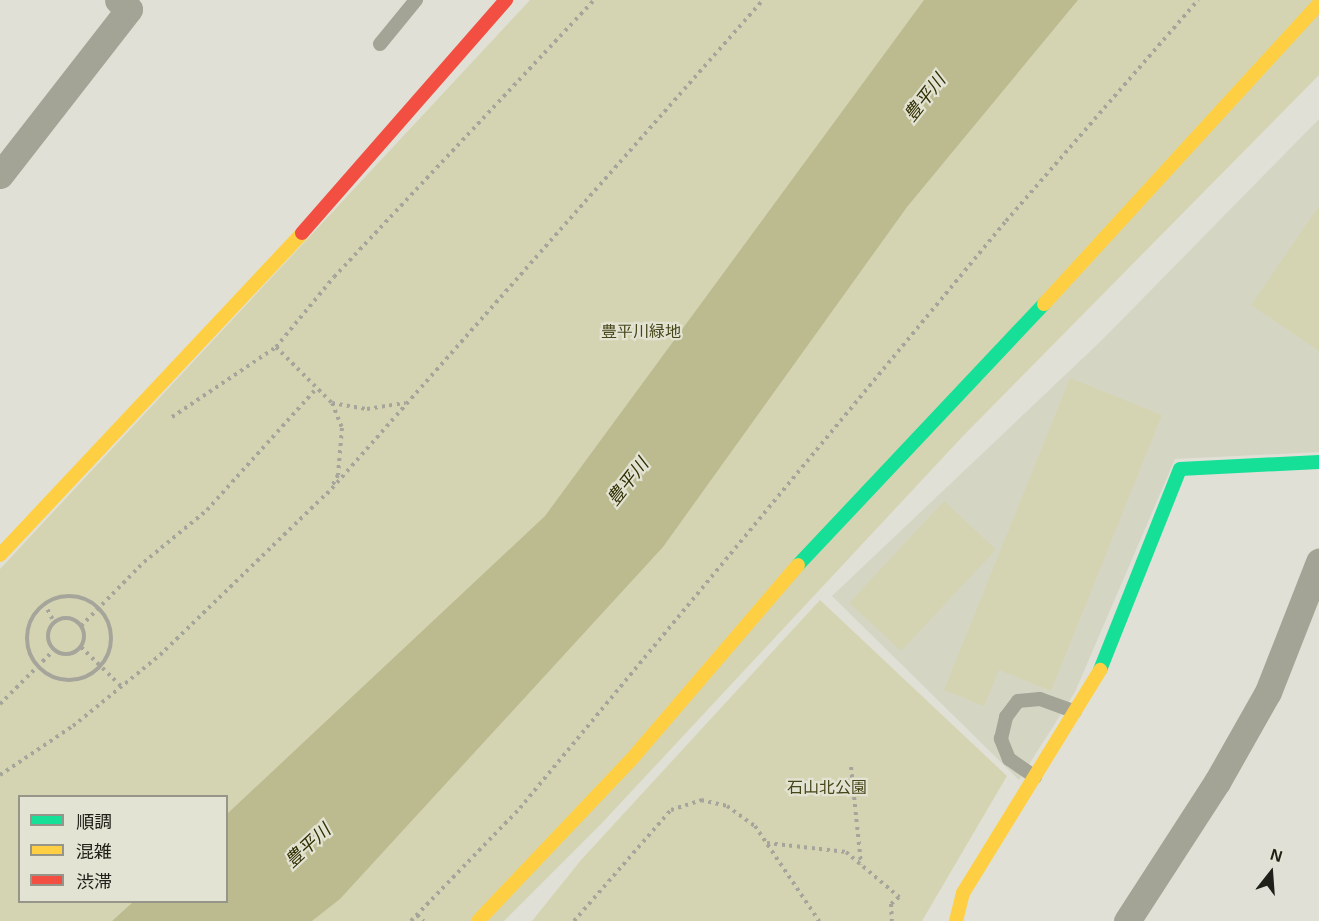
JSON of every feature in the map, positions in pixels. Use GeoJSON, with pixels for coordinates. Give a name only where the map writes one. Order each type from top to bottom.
{"type":"FeatureCollection","features":[{"type":"Feature","properties":{"kind":"street"},"geometry":{"type":"LineString","coordinates":[[0,175],[129,9],[118,0]]}},
{"type":"Feature","properties":{"kind":"street"},"geometry":{"type":"LineString","coordinates":[[0,555],[322,212],[506,0]]}},
{"type":"Feature","properties":{"kind":"street"},"geometry":{"type":"LineString","coordinates":[[478,921],[630,761],[828,530],[976,377],[1319,4]]}},
{"type":"Feature","properties":{"kind":"street"},"geometry":{"type":"LineString","coordinates":[[956,921],[963,893],[1099,673],[1180,470],[1319,462]]}},
{"type":"Feature","properties":{"kind":"street"},"geometry":{"type":"LineString","coordinates":[[1127,921],[1217,782],[1268,693],[1319,562]]}},
{"type":"Feature","properties":{"kind":"lane"},"geometry":{"type":"LineString","coordinates":[[380,44],[410,2]]}},
{"type":"Feature","properties":{"kind":"lane"},"geometry":{"type":"LineString","coordinates":[[1035,777],[1009,759],[1001,739],[1006,717],[1018,701],[1040,699],[1075,712]]}},
{"type":"Feature","properties":{"kind":"path"},"geometry":{"type":"LineString","coordinates":[[162,423],[276,347],[334,277],[594,0]]}},
{"type":"Feature","properties":{"kind":"path"},"geometry":{"type":"LineString","coordinates":[[0,775],[122,687],[327,494],[763,0]]}},
{"type":"Feature","properties":{"kind":"path"},"geometry":{"type":"LineString","coordinates":[[411,921],[520,808],[1006,221],[1198,0]]}},
{"type":"Feature","properties":{"kind":"path"},"geometry":{"type":"LineString","coordinates":[[276,347],[332,403],[342,428],[338,475],[327,494]]}},
{"type":"Feature","properties":{"kind":"path"},"geometry":{"type":"LineString","coordinates":[[81,626],[100,610],[144,562],[207,510],[317,388]]}},
{"type":"Feature","properties":{"kind":"path"},"geometry":{"type":"LineString","coordinates":[[332,403],[367,409],[407,403]]}},
{"type":"Feature","properties":{"kind":"path"},"geometry":{"type":"LineString","coordinates":[[71,595],[84,598],[100,610],[110,629],[111,644],[98,668],[87,676],[67,680],[47,674],[36,665],[26,640],[34,613],[44,603],[71,595]]}},
{"type":"Feature","properties":{"kind":"path"},"geometry":{"type":"LineString","coordinates":[[44,603],[54,622]]}},
{"type":"Feature","properties":{"kind":"path"},"geometry":{"type":"LineString","coordinates":[[66,617],[81,626],[85,637],[81,647],[71,654],[54,650],[48,633],[54,622],[66,617]]}},
{"type":"Feature","properties":{"kind":"path"},"geometry":{"type":"LineString","coordinates":[[81,647],[98,668],[122,687]]}},
{"type":"Feature","properties":{"kind":"path"},"geometry":{"type":"LineString","coordinates":[[0,704],[36,665],[54,650]]}},
{"type":"Feature","properties":{"kind":"path"},"geometry":{"type":"LineString","coordinates":[[851,767],[862,865]]}},
{"type":"Feature","properties":{"kind":"path"},"geometry":{"type":"LineString","coordinates":[[574,921],[670,810],[701,800],[727,806],[754,826],[819,921]]}},
{"type":"Feature","properties":{"kind":"path"},"geometry":{"type":"LineString","coordinates":[[766,843],[846,852],[899,897],[891,904],[892,921]]}},
{"type":"Feature","properties":{"kind":"path"},"geometry":{"type":"LineString","coordinates":[[417,915],[424,921]]}},
{"type":"Feature","properties":{"kind":"shaded area"},"geometry":{"type":"Polygon","coordinates":[[[1319,119],[1319,452],[1175,459],[1075,692],[1019,780],[832,596],[1102,340],[1319,119]]]}},
{"type":"Feature","properties":{"kind":"green space","name":"豊平川緑地"},"geometry":{"type":"Polygon","coordinates":[[[530,0],[1319,0],[1319,75],[964,435],[602,823],[504,921],[0,921],[0,569],[530,0]]]}},
{"type":"Feature","properties":{"kind":"green space"},"geometry":{"type":"Polygon","coordinates":[[[1319,206],[1319,351],[1251,305],[1319,206]]]}},
{"type":"Feature","properties":{"kind":"green space"},"geometry":{"type":"Polygon","coordinates":[[[1070,378],[1162,415],[1051,691],[999,670],[984,706],[944,690],[1070,378]]]}},
{"type":"Feature","properties":{"kind":"green space"},"geometry":{"type":"Polygon","coordinates":[[[944,501],[996,549],[901,651],[849,603],[944,501]]]}},
{"type":"Feature","properties":{"kind":"green space","name":"石山北公園"},"geometry":{"type":"Polygon","coordinates":[[[820,600],[1007,776],[922,921],[532,921],[581,860],[820,600]]]}},
{"type":"Feature","properties":{"kind":"water","name":"豊平川"},"geometry":{"type":"Polygon","coordinates":[[[924,0],[1078,0],[907,207],[663,547],[340,899],[312,921],[112,921],[132,903],[228,903],[228,813],[545,516],[924,0]]]}},
{"type":"Feature","properties":{"kind":"traffic: fast"},"geometry":{"type":"LineString","coordinates":[[798,565],[1044,304]]}},
{"type":"Feature","properties":{"kind":"traffic: fast"},"geometry":{"type":"LineString","coordinates":[[1100,670],[1180,469],[1319,462]]}},
{"type":"Feature","properties":{"kind":"traffic: slow"},"geometry":{"type":"LineString","coordinates":[[1044,304],[1319,4]]}},
{"type":"Feature","properties":{"kind":"traffic: slow"},"geometry":{"type":"LineString","coordinates":[[0,555],[302,233]]}},
{"type":"Feature","properties":{"kind":"traffic: slow"},"geometry":{"type":"LineString","coordinates":[[478,921],[630,761],[798,565]]}},
{"type":"Feature","properties":{"kind":"traffic: slow"},"geometry":{"type":"LineString","coordinates":[[956,921],[963,893],[1100,670]]}},
{"type":"Feature","properties":{"kind":"traffic: jam"},"geometry":{"type":"LineString","coordinates":[[302,233],[506,0]]}}]}
